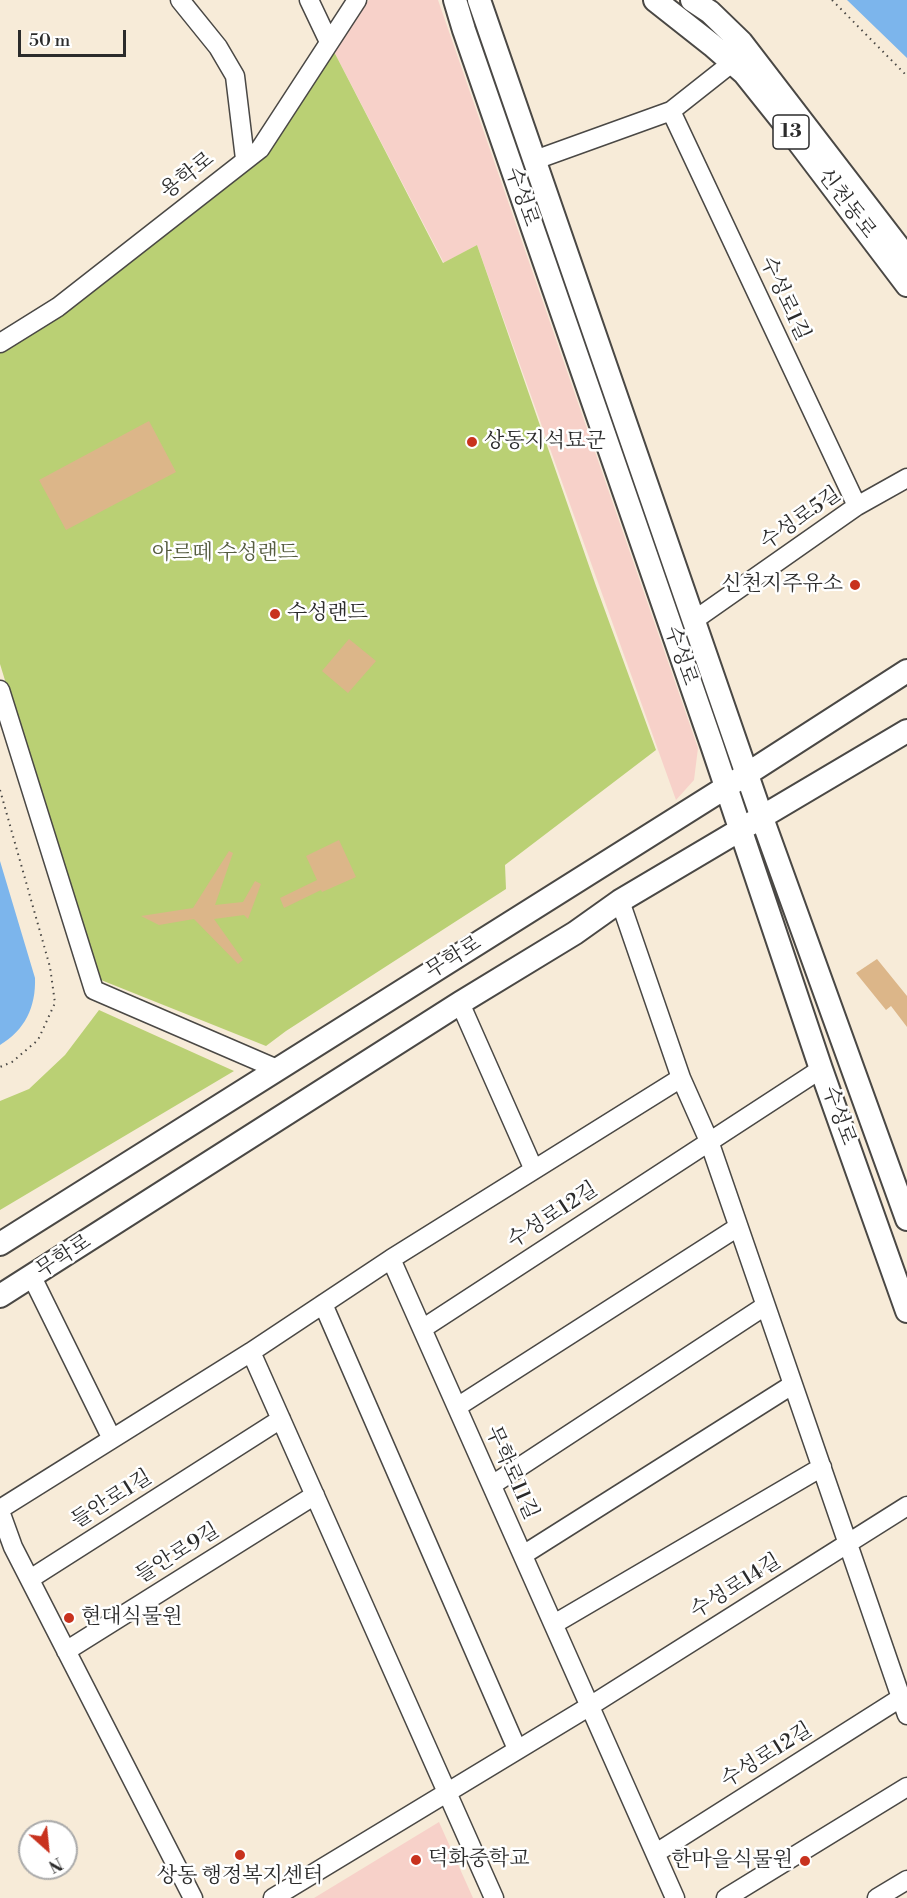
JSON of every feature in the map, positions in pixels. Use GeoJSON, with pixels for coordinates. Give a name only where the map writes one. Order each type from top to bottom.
{"type":"FeatureCollection","features":[{"type":"Feature","properties":{"kind":"main road","name":"수성로"},"geometry":{"type":"LineString","coordinates":[[455,0],[821,1068],[907,1311]]}},
{"type":"Feature","properties":{"kind":"main road","name":"수성로"},"geometry":{"type":"LineString","coordinates":[[479,0],[762,818],[907,1219]]}},
{"type":"Feature","properties":{"kind":"main road","name":"신천동로"},"geometry":{"type":"LineString","coordinates":[[655,0],[733,62],[788,128],[907,285]]}},
{"type":"Feature","properties":{"kind":"main road","name":"신천동로"},"geometry":{"type":"LineString","coordinates":[[703,4],[741,42],[907,258]]}},
{"type":"Feature","properties":{"kind":"main road","name":"무학로"},"geometry":{"type":"LineString","coordinates":[[0,1244],[907,671]]}},
{"type":"Feature","properties":{"kind":"main road","name":"무학로"},"geometry":{"type":"LineString","coordinates":[[0,1296],[574,933],[620,901],[907,731]]}},
{"type":"Feature","properties":{"kind":"street"},"geometry":{"type":"LineString","coordinates":[[180,0],[218,47],[235,76],[245,159]]}},
{"type":"Feature","properties":{"kind":"street"},"geometry":{"type":"LineString","coordinates":[[309,0],[328,42]]}},
{"type":"Feature","properties":{"kind":"street","name":"용학로"},"geometry":{"type":"LineString","coordinates":[[0,343],[58,307],[260,149],[357,0]]}},
{"type":"Feature","properties":{"kind":"street"},"geometry":{"type":"LineString","coordinates":[[535,160],[671,111],[733,62]]}},
{"type":"Feature","properties":{"kind":"street","name":"수성로1길"},"geometry":{"type":"LineString","coordinates":[[671,111],[857,507]]}},
{"type":"Feature","properties":{"kind":"street","name":"수성로5길"},"geometry":{"type":"LineString","coordinates":[[693,621],[857,507],[907,478]]}},
{"type":"Feature","properties":{"kind":"street"},"geometry":{"type":"LineString","coordinates":[[0,690],[94,990],[277,1069]]}},
{"type":"Feature","properties":{"kind":"street"},"geometry":{"type":"LineString","coordinates":[[620,901],[681,1078],[709,1141]]}},
{"type":"Feature","properties":{"kind":"street","name":"무학로"},"geometry":{"type":"LineString","coordinates":[[460,1003],[534,1170]]}},
{"type":"Feature","properties":{"kind":"street","name":"수성로12길"},"geometry":{"type":"LineString","coordinates":[[422,1329],[821,1068]]}},
{"type":"Feature","properties":{"kind":"street"},"geometry":{"type":"LineString","coordinates":[[193,1898],[13,1546],[0,1510],[251,1352],[391,1259],[681,1078]]}},
{"type":"Feature","properties":{"kind":"street","name":"수성로12길"},"geometry":{"type":"LineString","coordinates":[[656,1853],[904,1706],[709,1141]]}},
{"type":"Feature","properties":{"kind":"street"},"geometry":{"type":"LineString","coordinates":[[457,1407],[738,1227]]}},
{"type":"Feature","properties":{"kind":"street","name":"무학로11길"},"geometry":{"type":"LineString","coordinates":[[391,1259],[590,1706]]}},
{"type":"Feature","properties":{"kind":"street"},"geometry":{"type":"LineString","coordinates":[[32,1277],[112,1439]]}},
{"type":"Feature","properties":{"kind":"street"},"geometry":{"type":"LineString","coordinates":[[323,1304],[518,1749]]}},
{"type":"Feature","properties":{"kind":"street"},"geometry":{"type":"LineString","coordinates":[[492,1485],[765,1306]]}},
{"type":"Feature","properties":{"kind":"street"},"geometry":{"type":"LineString","coordinates":[[251,1352],[494,1898]]}},
{"type":"Feature","properties":{"kind":"street"},"geometry":{"type":"LineString","coordinates":[[523,1555],[792,1385]]}},
{"type":"Feature","properties":{"kind":"street","name":"들안로1길"},"geometry":{"type":"LineString","coordinates":[[30,1579],[281,1419]]}},
{"type":"Feature","properties":{"kind":"street"},"geometry":{"type":"LineString","coordinates":[[554,1624],[822,1467]]}},
{"type":"Feature","properties":{"kind":"street","name":"들안로9길"},"geometry":{"type":"LineString","coordinates":[[66,1651],[315,1495]]}},
{"type":"Feature","properties":{"kind":"street","name":"수성로14길"},"geometry":{"type":"LineString","coordinates":[[273,1898],[590,1706],[907,1506]]}},
{"type":"Feature","properties":{"kind":"street"},"geometry":{"type":"LineString","coordinates":[[590,1706],[675,1898]]}},
{"type":"Feature","properties":{"kind":"street"},"geometry":{"type":"LineString","coordinates":[[726,1898],[907,1787]]}},
{"type":"Feature","properties":{"kind":"street"},"geometry":{"type":"LineString","coordinates":[[877,1898],[907,1880]]}},
{"type":"Feature","properties":{"kind":"path"},"geometry":{"type":"LineString","coordinates":[[832,0],[907,76]]}},
{"type":"Feature","properties":{"kind":"path"},"geometry":{"type":"LineString","coordinates":[[0,790],[48,956],[55,1003],[38,1040],[12,1062],[0,1067]]}},
{"type":"Feature","properties":{"kind":"shaded area"},"geometry":{"type":"Polygon","coordinates":[[[369,0],[438,0],[698,748],[694,780],[676,800],[477,245],[444,263],[329,42],[369,0]]]}},
{"type":"Feature","properties":{"kind":"shaded area","name":"덕화중학교"},"geometry":{"type":"Polygon","coordinates":[[[439,1822],[473,1898],[314,1898],[439,1822]]]}},
{"type":"Feature","properties":{"kind":"green space","name":"아르떼 수성랜드"},"geometry":{"type":"Polygon","coordinates":[[[329,42],[443,263],[477,245],[656,750],[505,865],[506,889],[266,1046],[96,978],[0,664],[0,351],[241,163],[329,42]]]}},
{"type":"Feature","properties":{"kind":"green space"},"geometry":{"type":"Polygon","coordinates":[[[99,1010],[234,1071],[0,1210],[0,1101],[29,1089],[65,1055],[99,1010]]]}},
{"type":"Feature","properties":{"kind":"water"},"geometry":{"type":"Polygon","coordinates":[[[847,0],[907,0],[907,58],[847,0]]]}},
{"type":"Feature","properties":{"kind":"water"},"geometry":{"type":"Polygon","coordinates":[[[0,861],[35,978],[35,989],[31,1008],[22,1025],[0,1045],[0,861]]]}},
{"type":"Feature","properties":{"kind":"building"},"geometry":{"type":"Polygon","coordinates":[[[149,421],[176,472],[66,530],[39,480],[149,421]]]}},
{"type":"Feature","properties":{"kind":"building"},"geometry":{"type":"Polygon","coordinates":[[[349,639],[376,661],[348,693],[322,671],[349,639]]]}},
{"type":"Feature","properties":{"kind":"building"},"geometry":{"type":"Polygon","coordinates":[[[339,840],[356,877],[322,892],[321,890],[284,908],[280,898],[317,880],[306,856],[339,840]]]}},
{"type":"Feature","properties":{"kind":"building"},"geometry":{"type":"Polygon","coordinates":[[[229,851],[233,853],[215,905],[243,902],[255,881],[261,884],[248,919],[244,915],[214,919],[243,960],[238,964],[194,919],[159,925],[141,916],[193,908],[229,851]]]}},
{"type":"Feature","properties":{"kind":"building"},"geometry":{"type":"Polygon","coordinates":[[[877,959],[907,996],[907,1027],[891,1006],[886,1010],[856,973],[877,959]]]}},
{"type":"Feature","properties":{"kind":"place","name":"상동지석묘군"},"geometry":{"type":"Point","coordinates":[472,442]}},
{"type":"Feature","properties":{"kind":"place","name":"신천지주유소"},"geometry":{"type":"Point","coordinates":[855,585]}},
{"type":"Feature","properties":{"kind":"place","name":"수성랜드"},"geometry":{"type":"Point","coordinates":[275,614]}},
{"type":"Feature","properties":{"kind":"place","name":"현대식물원"},"geometry":{"type":"Point","coordinates":[69,1618]}},
{"type":"Feature","properties":{"kind":"place","name":"상동 행정복지센터"},"geometry":{"type":"Point","coordinates":[240,1855]}},
{"type":"Feature","properties":{"kind":"place","name":"덕화중학교"},"geometry":{"type":"Point","coordinates":[416,1860]}},
{"type":"Feature","properties":{"kind":"place","name":"한마을식물원"},"geometry":{"type":"Point","coordinates":[805,1861]}}]}
